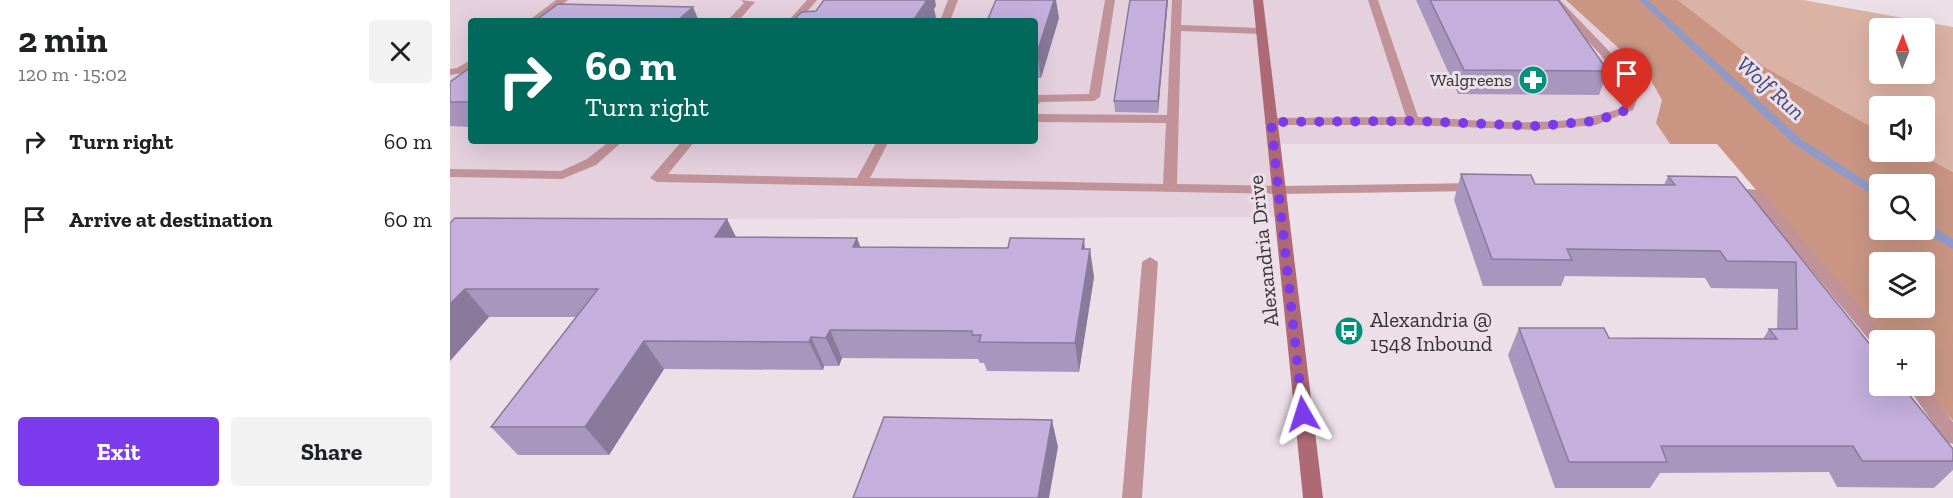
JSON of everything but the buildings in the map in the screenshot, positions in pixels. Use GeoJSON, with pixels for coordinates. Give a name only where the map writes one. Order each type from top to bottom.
{"type":"FeatureCollection","features":[{"type":"Feature","properties":{"kind":"main road","name":"Alexandria Drive"},"geometry":{"type":"LineString","coordinates":[[1258,0],[1312,498]]}},
{"type":"Feature","properties":{"kind":"lane"},"geometry":{"type":"LineString","coordinates":[[537,18],[564,0]]}},
{"type":"Feature","properties":{"kind":"lane"},"geometry":{"type":"LineString","coordinates":[[735,18],[750,2],[746,0]]}},
{"type":"Feature","properties":{"kind":"lane"},"geometry":{"type":"LineString","coordinates":[[796,18],[812,0]]}},
{"type":"Feature","properties":{"kind":"lane"},"geometry":{"type":"LineString","coordinates":[[946,18],[953,0]]}},
{"type":"Feature","properties":{"kind":"lane"},"geometry":{"type":"LineString","coordinates":[[1038,99],[1094,97],[1110,0]]}},
{"type":"Feature","properties":{"kind":"lane"},"geometry":{"type":"LineString","coordinates":[[1170,188],[1177,0]]}},
{"type":"Feature","properties":{"kind":"lane"},"geometry":{"type":"LineString","coordinates":[[1373,0],[1413,121]]}},
{"type":"Feature","properties":{"kind":"lane"},"geometry":{"type":"LineString","coordinates":[[1271,122],[1413,121],[1537,126],[1596,121],[1627,110],[1634,91],[1604,52],[1554,0]]}},
{"type":"Feature","properties":{"kind":"lane"},"geometry":{"type":"LineString","coordinates":[[1176,28],[1261,31]]}},
{"type":"Feature","properties":{"kind":"lane"},"geometry":{"type":"LineString","coordinates":[[450,72],[460,71],[468,65]]}},
{"type":"Feature","properties":{"kind":"lane"},"geometry":{"type":"LineString","coordinates":[[1038,118],[1172,119]]}},
{"type":"Feature","properties":{"kind":"lane"},"geometry":{"type":"LineString","coordinates":[[450,173],[562,175],[575,172],[599,159],[613,144]]}},
{"type":"Feature","properties":{"kind":"lane"},"geometry":{"type":"LineString","coordinates":[[687,144],[657,178],[1279,190],[1489,187]]}},
{"type":"Feature","properties":{"kind":"lane"},"geometry":{"type":"LineString","coordinates":[[861,182],[881,144]]}},
{"type":"Feature","properties":{"kind":"lane"},"geometry":{"type":"LineString","coordinates":[[1720,192],[1755,193],[1870,330]]}},
{"type":"Feature","properties":{"kind":"lane"},"geometry":{"type":"LineString","coordinates":[[1132,498],[1150,262]]}},
{"type":"Feature","properties":{"kind":"lane"},"geometry":{"type":"LineString","coordinates":[[1923,396],[1953,436]]}},
{"type":"Feature","properties":{"kind":"shaded area"},"geometry":{"type":"Polygon","coordinates":[[[450,0],[1566,0],[1648,75],[1662,100],[1656,123],[1670,144],[1274,144],[1282,217],[450,220],[450,0]]]}},
{"type":"Feature","properties":{"kind":"shaded area"},"geometry":{"type":"Polygon","coordinates":[[[1566,0],[1678,0],[1763,66],[1869,125],[1869,162],[1934,162],[1953,172],[1953,421],[1932,396],[1935,396],[1935,330],[1875,330],[1717,144],[1670,144],[1656,123],[1662,100],[1648,75],[1566,0]]]}},
{"type":"Feature","properties":{"kind":"shaded area"},"geometry":{"type":"Polygon","coordinates":[[[1678,0],[1803,0],[1903,18],[1869,18],[1869,84],[1935,84],[1935,24],[1953,27],[1953,172],[1934,162],[1935,96],[1869,96],[1869,125],[1763,66],[1678,0]]]}},
{"type":"Feature","properties":{"kind":"waterway","name":"Wolf Run"},"geometry":{"type":"LineString","coordinates":[[1643,0],[1798,142],[1869,189]]}},
{"type":"Feature","properties":{"kind":"waterway","name":"Wolf Run"},"geometry":{"type":"LineString","coordinates":[[1935,233],[1953,245]]}},
{"type":"Feature","properties":{"kind":"place","name":"Walgreens"},"geometry":{"type":"Point","coordinates":[1533,80]}},
{"type":"Feature","properties":{"kind":"place","name":"Alexandria @ 1548 Inbound"},"geometry":{"type":"Point","coordinates":[1349,331]}},
{"type":"Feature","properties":{"kind":"route"},"geometry":{"type":"LineString","coordinates":[[1303,414],[1271,122],[1413,121],[1537,126],[1596,121],[1627,110]]}}]}
